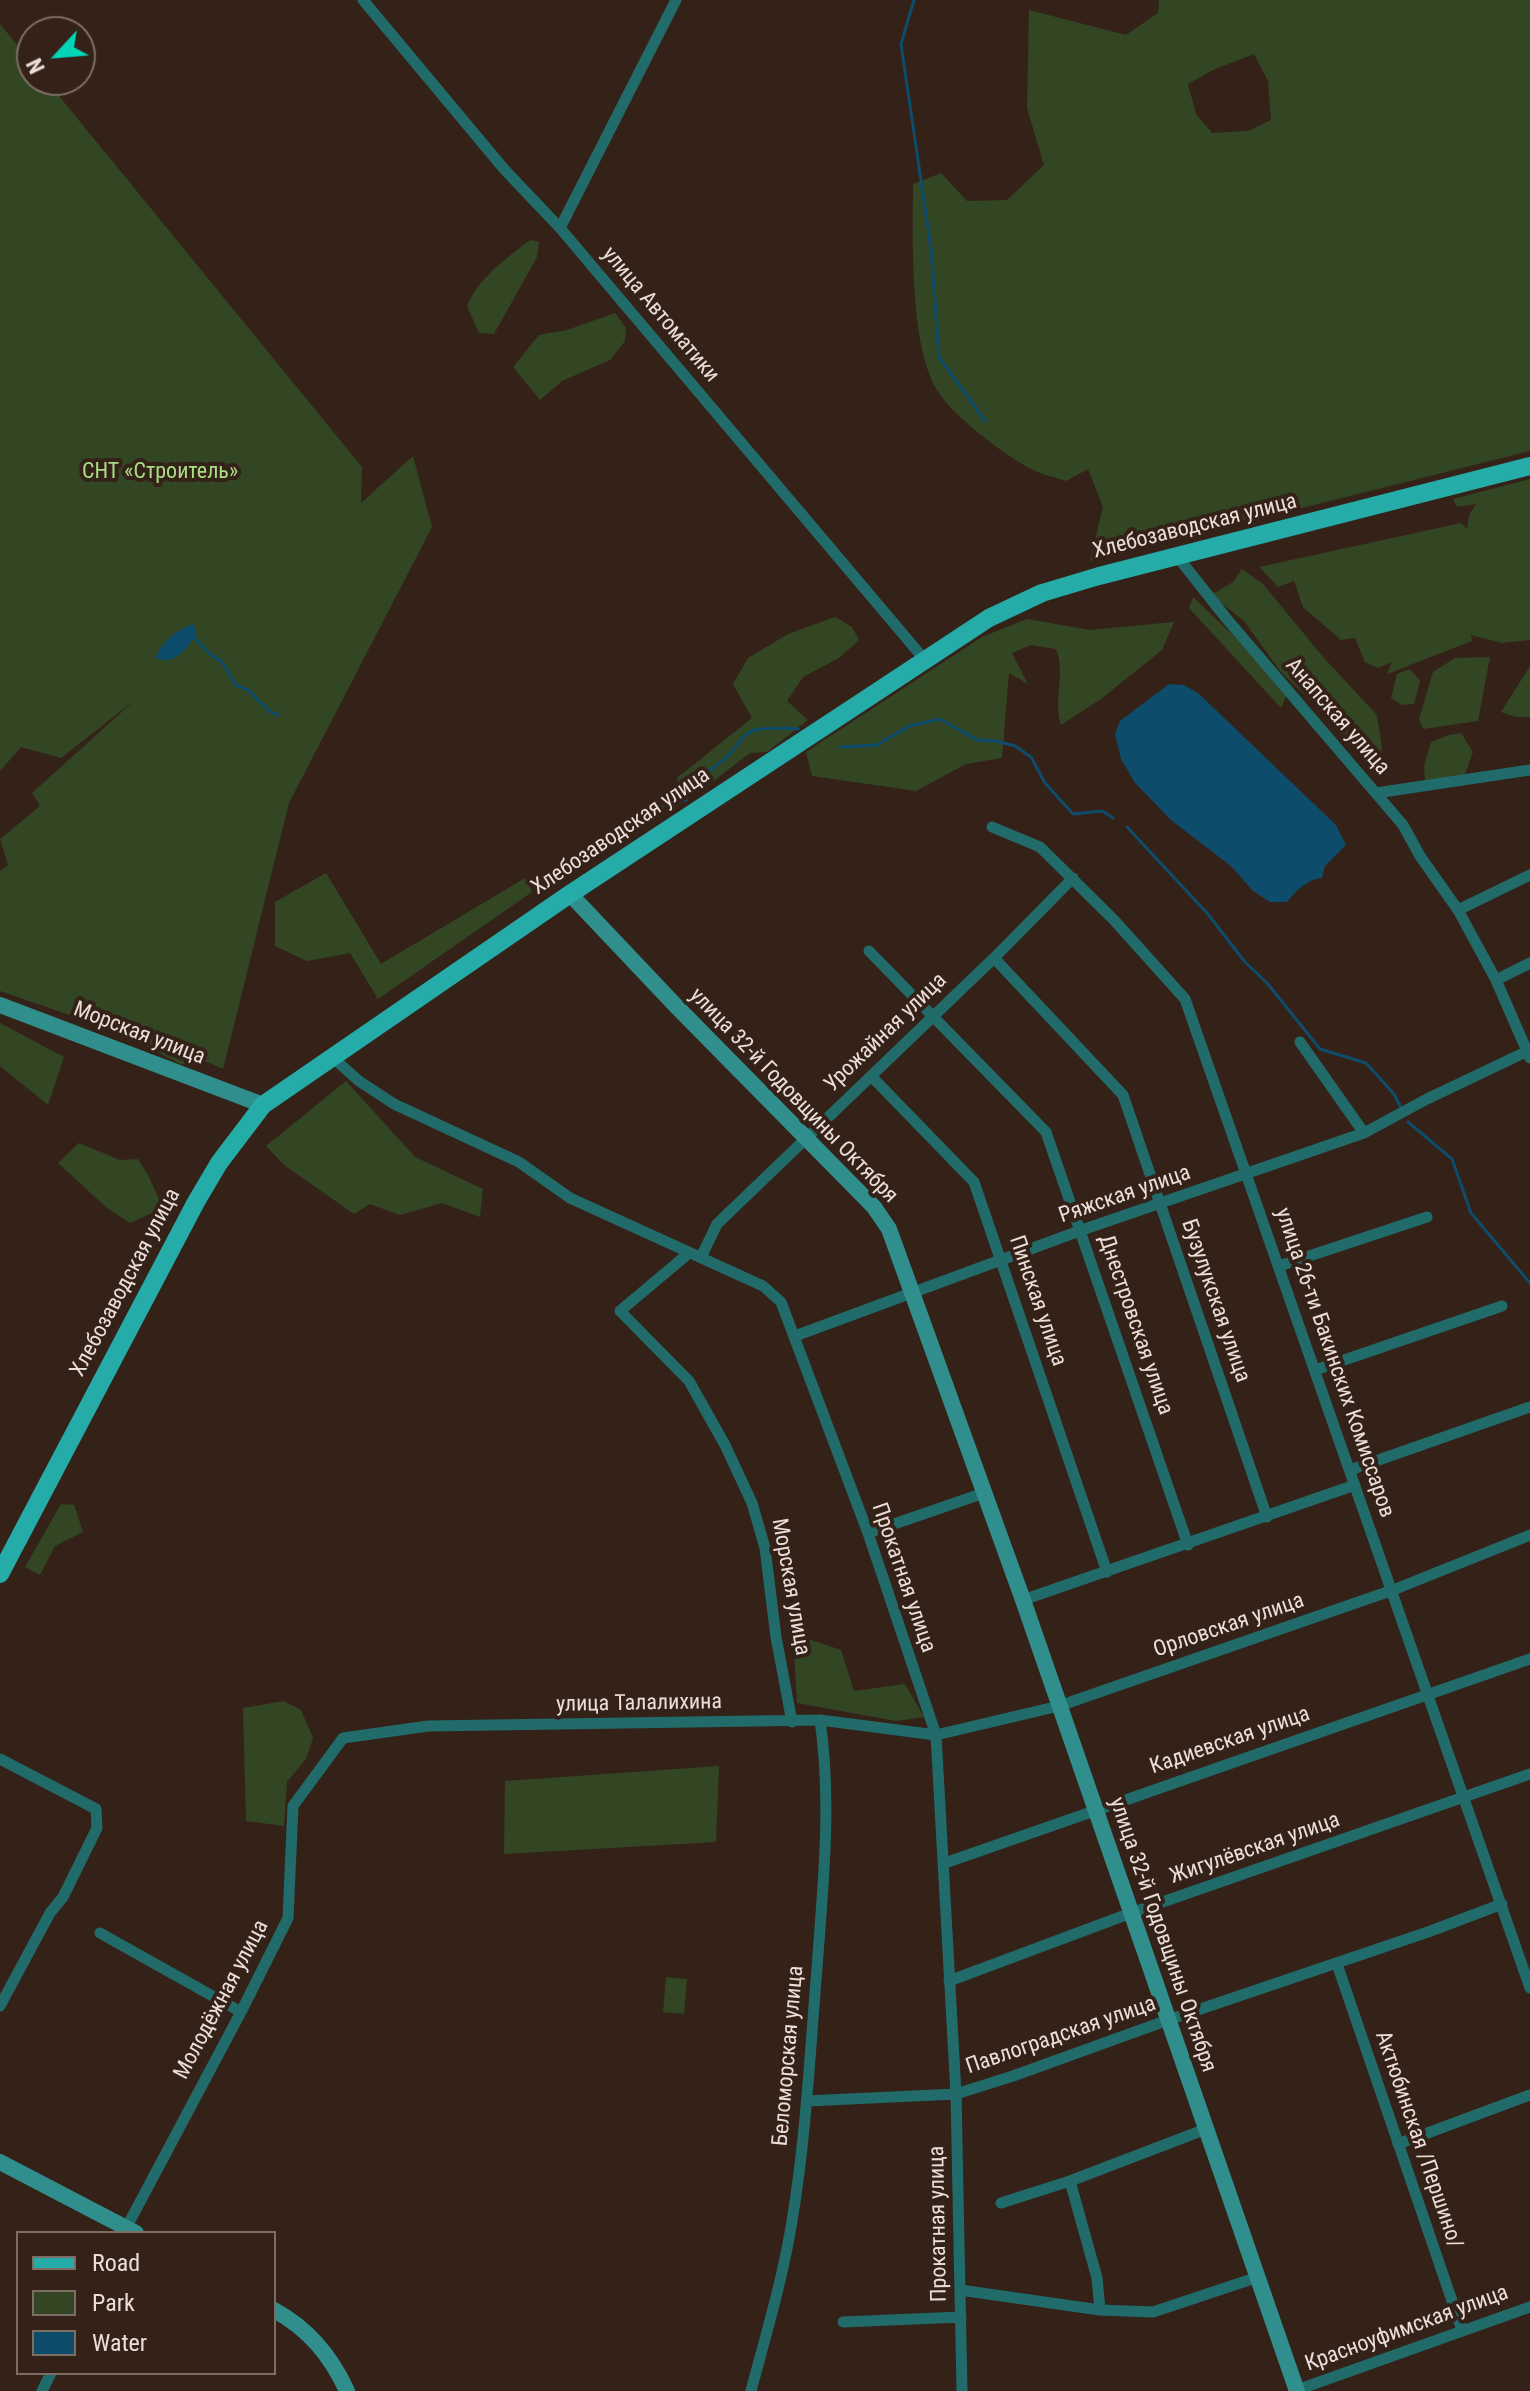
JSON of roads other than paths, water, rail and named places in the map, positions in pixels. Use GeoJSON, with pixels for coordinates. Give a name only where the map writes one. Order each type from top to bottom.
{"type":"FeatureCollection","features":[{"type":"Feature","properties":{"kind":"main road","name":"Хлебозаводская улица"},"geometry":{"type":"LineString","coordinates":[[0,1574],[196,1202],[219,1163],[263,1105],[570,894],[989,618],[1042,593],[1530,466]]}},
{"type":"Feature","properties":{"kind":"main road","name":"улица 32-й Годовщины Октября"},"geometry":{"type":"LineString","coordinates":[[570,894],[874,1207],[889,1229],[1023,1600],[1297,2390]]}},
{"type":"Feature","properties":{"kind":"main road","name":"Морская улица"},"geometry":{"type":"LineString","coordinates":[[0,1005],[263,1105]]}},
{"type":"Feature","properties":{"kind":"main road"},"geometry":{"type":"LineString","coordinates":[[0,2162],[128,2231]]}},
{"type":"Feature","properties":{"kind":"main road"},"geometry":{"type":"LineString","coordinates":[[276,2311],[312,2337],[336,2366],[347,2391]]}},
{"type":"Feature","properties":{"kind":"street","name":"улица Автоматики"},"geometry":{"type":"LineString","coordinates":[[363,0],[924,659]]}},
{"type":"Feature","properties":{"kind":"street"},"geometry":{"type":"LineString","coordinates":[[560,228],[676,0]]}},
{"type":"Feature","properties":{"kind":"street","name":"Анапская улица"},"geometry":{"type":"LineString","coordinates":[[1177,556],[1403,825],[1420,856],[1458,910],[1496,980],[1529,1053]]}},
{"type":"Feature","properties":{"kind":"street"},"geometry":{"type":"LineString","coordinates":[[1376,793],[1530,770]]}},
{"type":"Feature","properties":{"kind":"street","name":"улица 26-ти Бакинских Комиссаров"},"geometry":{"type":"LineString","coordinates":[[992,827],[1040,847],[1073,878],[1185,999],[1530,1988]]}},
{"type":"Feature","properties":{"kind":"street"},"geometry":{"type":"LineString","coordinates":[[1458,910],[1530,875]]}},
{"type":"Feature","properties":{"kind":"street","name":"Урожайная улица"},"geometry":{"type":"LineString","coordinates":[[701,1257],[717,1224],[872,1077],[1073,878]]}},
{"type":"Feature","properties":{"kind":"street","name":"Днестровская улица"},"geometry":{"type":"LineString","coordinates":[[869,951],[1046,1132],[1188,1545]]}},
{"type":"Feature","properties":{"kind":"street","name":"Бузулукская улица"},"geometry":{"type":"LineString","coordinates":[[994,958],[1123,1095],[1267,1517]]}},
{"type":"Feature","properties":{"kind":"street"},"geometry":{"type":"LineString","coordinates":[[1496,980],[1530,963]]}},
{"type":"Feature","properties":{"kind":"street"},"geometry":{"type":"LineString","coordinates":[[1300,1042],[1364,1133]]}},
{"type":"Feature","properties":{"kind":"street","name":"Ряжская улица"},"geometry":{"type":"LineString","coordinates":[[795,1336],[1003,1262],[1082,1230],[1364,1133],[1427,1099],[1529,1053]]}},
{"type":"Feature","properties":{"kind":"street","name":"Прокатная улица"},"geometry":{"type":"LineString","coordinates":[[331,1056],[359,1081],[394,1104],[519,1162],[570,1198],[763,1286],[781,1302],[868,1533],[936,1735],[956,2094],[962,2391]]}},
{"type":"Feature","properties":{"kind":"street","name":"Пинская улица"},"geometry":{"type":"LineString","coordinates":[[872,1077],[974,1182],[1107,1572]]}},
{"type":"Feature","properties":{"kind":"street"},"geometry":{"type":"LineString","coordinates":[[1279,1266],[1427,1217]]}},
{"type":"Feature","properties":{"kind":"street","name":"Морская улица"},"geometry":{"type":"LineString","coordinates":[[689,1253],[620,1311],[689,1381],[725,1445],[752,1503],[765,1548],[776,1637],[792,1722]]}},
{"type":"Feature","properties":{"kind":"street"},"geometry":{"type":"LineString","coordinates":[[1315,1370],[1502,1306]]}},
{"type":"Feature","properties":{"kind":"street"},"geometry":{"type":"LineString","coordinates":[[1350,1470],[1530,1407]]}},
{"type":"Feature","properties":{"kind":"street"},"geometry":{"type":"LineString","coordinates":[[1023,1600],[1355,1485]]}},
{"type":"Feature","properties":{"kind":"street"},"geometry":{"type":"LineString","coordinates":[[868,1533],[984,1493]]}},
{"type":"Feature","properties":{"kind":"street","name":"Орловская улица"},"geometry":{"type":"LineString","coordinates":[[936,1735],[1059,1706],[1393,1590],[1530,1535]]}},
{"type":"Feature","properties":{"kind":"street","name":"Кадиевская улица"},"geometry":{"type":"LineString","coordinates":[[945,1863],[1530,1659]]}},
{"type":"Feature","properties":{"kind":"street","name":"улица Талалихина"},"geometry":{"type":"LineString","coordinates":[[343,1738],[428,1726],[820,1720],[936,1735]]}},
{"type":"Feature","properties":{"kind":"street","name":"Беломорская улица"},"geometry":{"type":"LineString","coordinates":[[751,2391],[781,2277],[792,2219],[807,2101],[828,1829],[825,1754],[820,1720]]}},
{"type":"Feature","properties":{"kind":"street","name":"Молодёжная улица"},"geometry":{"type":"LineString","coordinates":[[128,2231],[288,1918],[293,1806],[343,1738]]}},
{"type":"Feature","properties":{"kind":"street"},"geometry":{"type":"LineString","coordinates":[[0,1759],[96,1809],[97,1828],[63,1897],[50,1913],[0,2006]]}},
{"type":"Feature","properties":{"kind":"street","name":"Жигулёвская улица"},"geometry":{"type":"LineString","coordinates":[[949,1981],[1131,1913],[1530,1774]]}},
{"type":"Feature","properties":{"kind":"street","name":"Павлоградская улица"},"geometry":{"type":"LineString","coordinates":[[807,2101],[956,2094],[1337,1964],[1502,1904]]}},
{"type":"Feature","properties":{"kind":"street"},"geometry":{"type":"LineString","coordinates":[[100,1933],[241,2012]]}},
{"type":"Feature","properties":{"kind":"street","name":"Актюбинская /Першино/"},"geometry":{"type":"LineString","coordinates":[[1337,1964],[1462,2330]]}},
{"type":"Feature","properties":{"kind":"street"},"geometry":{"type":"LineString","coordinates":[[1398,2144],[1530,2095]]}},
{"type":"Feature","properties":{"kind":"street"},"geometry":{"type":"LineString","coordinates":[[1001,2203],[1070,2181],[1206,2129]]}},
{"type":"Feature","properties":{"kind":"street"},"geometry":{"type":"LineString","coordinates":[[1070,2181],[1097,2278],[1100,2310]]}},
{"type":"Feature","properties":{"kind":"street"},"geometry":{"type":"LineString","coordinates":[[960,2290],[1100,2310],[1153,2312],[1258,2277]]}},
{"type":"Feature","properties":{"kind":"street","name":"Красноуфимская улица"},"geometry":{"type":"LineString","coordinates":[[1297,2390],[1530,2307]]}},
{"type":"Feature","properties":{"kind":"street"},"geometry":{"type":"LineString","coordinates":[[843,2322],[961,2317]]}},
{"type":"Feature","properties":{"kind":"water"},"geometry":{"type":"Polygon","coordinates":[[[194,624],[196,636],[184,651],[168,660],[156,658],[171,637],[194,624]]]}},
{"type":"Feature","properties":{"kind":"water"},"geometry":{"type":"Polygon","coordinates":[[[1169,684],[1184,685],[1198,693],[1336,825],[1346,845],[1325,866],[1322,878],[1307,883],[1287,902],[1270,902],[1253,891],[1231,866],[1172,821],[1135,783],[1121,759],[1115,734],[1120,721],[1169,684]]]}},
{"type":"Feature","properties":{"kind":"waterway"},"geometry":{"type":"LineString","coordinates":[[914,0],[901,44],[931,249],[939,357],[985,421]]}},
{"type":"Feature","properties":{"kind":"waterway"},"geometry":{"type":"LineString","coordinates":[[193,636],[222,662],[236,685],[248,690],[269,711],[278,715]]}},
{"type":"Feature","properties":{"kind":"waterway"},"geometry":{"type":"LineString","coordinates":[[841,747],[877,745],[909,726],[940,719],[977,740],[1015,746],[1031,757],[1045,783],[1073,814],[1102,811],[1113,818]]}},
{"type":"Feature","properties":{"kind":"waterway"},"geometry":{"type":"LineString","coordinates":[[662,806],[686,800],[693,785],[728,756],[749,732],[798,729]]}},
{"type":"Feature","properties":{"kind":"waterway"},"geometry":{"type":"LineString","coordinates":[[1127,827],[1207,913],[1320,1049],[1366,1063],[1394,1094],[1400,1106]]}},
{"type":"Feature","properties":{"kind":"waterway"},"geometry":{"type":"LineString","coordinates":[[1408,1122],[1452,1159],[1471,1213],[1530,1283]]}},
{"type":"Feature","properties":{"kind":"park label","name":"СНТ «Строитель»"},"geometry":{"type":"Point","coordinates":[160,472]}}]}
